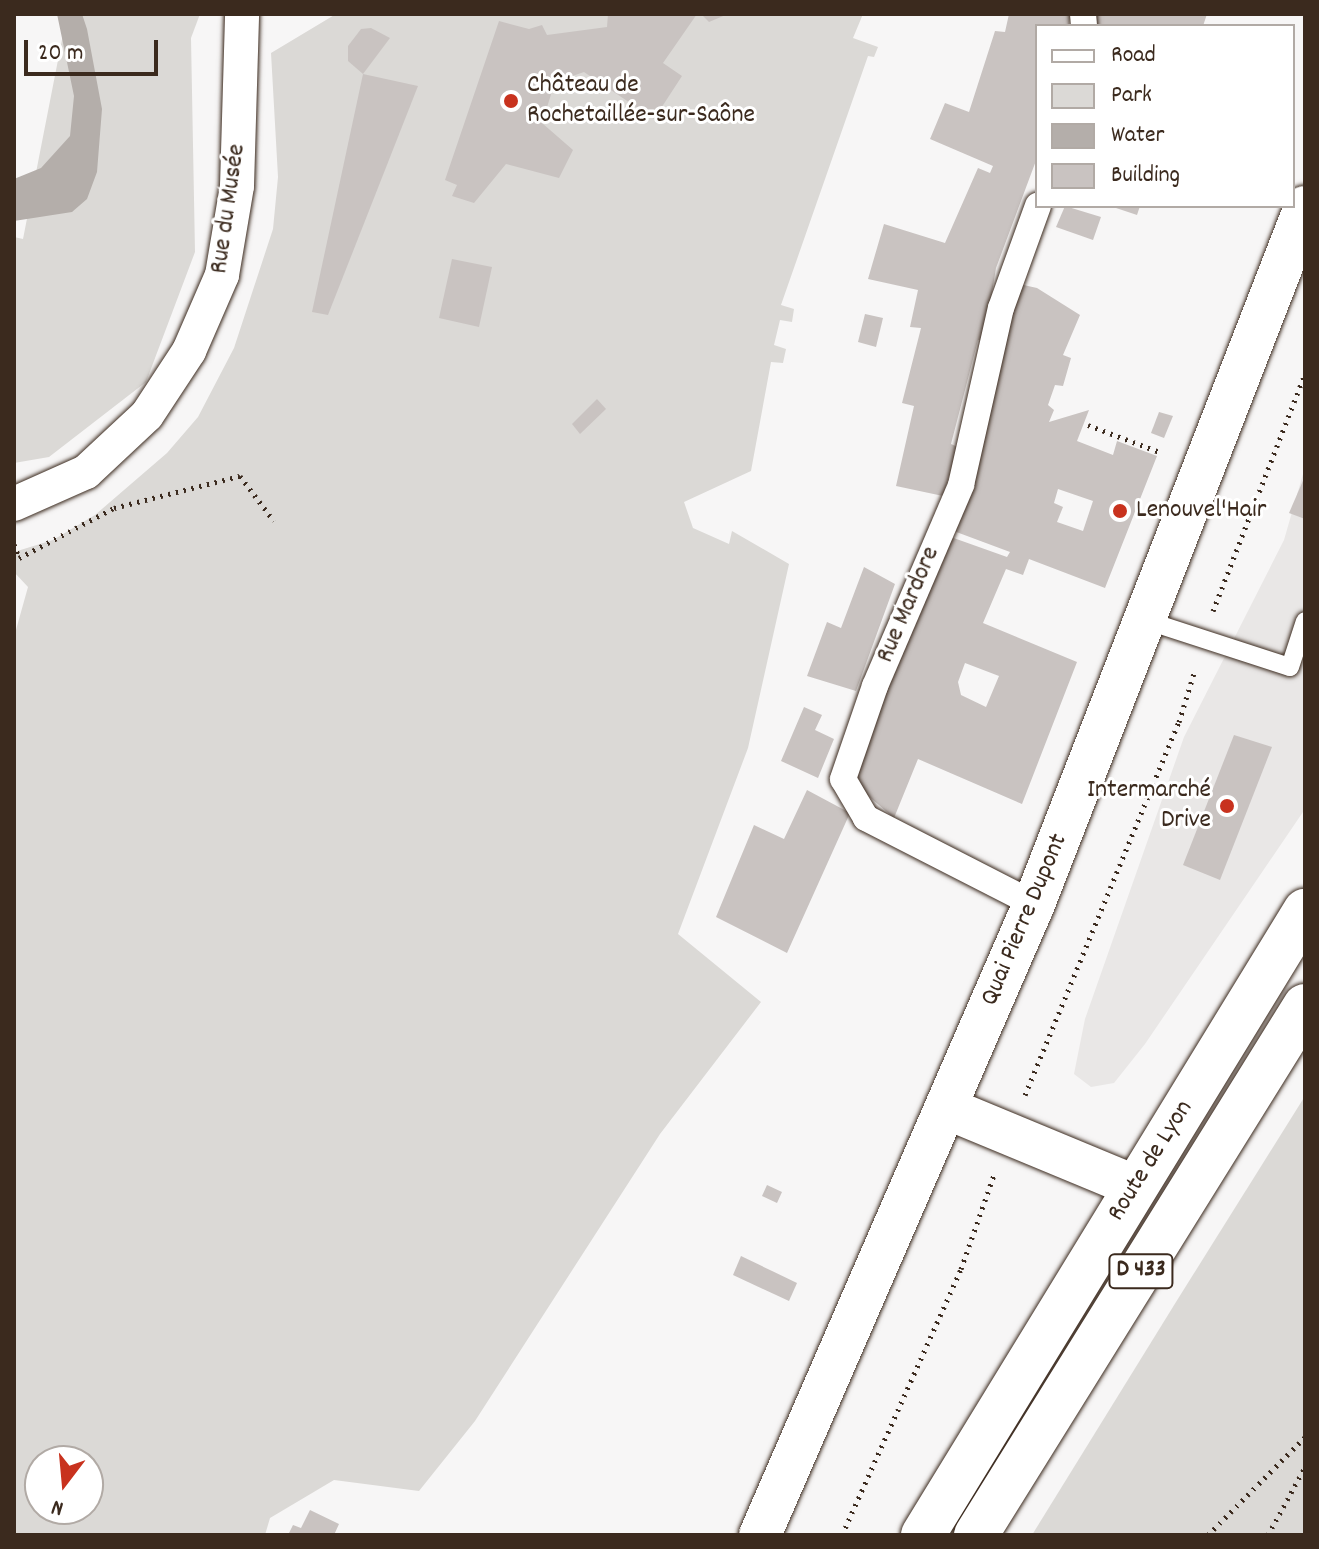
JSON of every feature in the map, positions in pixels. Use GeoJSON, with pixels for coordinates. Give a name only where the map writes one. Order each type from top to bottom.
{"type":"FeatureCollection","features":[{"type":"Feature","properties":{"kind":"main road","name":"Route de Lyon"},"geometry":{"type":"LineString","coordinates":[[923,1535],[1305,911]]}},
{"type":"Feature","properties":{"kind":"main road","name":"Route de Lyon"},"geometry":{"type":"LineString","coordinates":[[976,1535],[1305,1006]]}},
{"type":"Feature","properties":{"kind":"street","name":"Rue du Musée"},"geometry":{"type":"LineString","coordinates":[[14,504],[86,472],[147,415],[189,351],[222,275],[237,186],[242,14]]}},
{"type":"Feature","properties":{"kind":"street","name":"Quai Pierre Dupont"},"geometry":{"type":"LineString","coordinates":[[760,1535],[1034,904],[1305,207]]}},
{"type":"Feature","properties":{"kind":"street","name":"Rue Mardore"},"geometry":{"type":"LineString","coordinates":[[1034,904],[866,818],[843,779],[875,686],[961,485],[1001,308],[1037,208]]}},
{"type":"Feature","properties":{"kind":"street"},"geometry":{"type":"LineString","coordinates":[[946,1108],[1134,1186]]}},
{"type":"Feature","properties":{"kind":"lane"},"geometry":{"type":"LineString","coordinates":[[1145,620],[1290,667]]}},
{"type":"Feature","properties":{"kind":"lane"},"geometry":{"type":"LineString","coordinates":[[1290,667],[1305,621]]}},
{"type":"Feature","properties":{"kind":"lane"},"geometry":{"type":"LineString","coordinates":[[1290,667],[1305,647]]}},
{"type":"Feature","properties":{"kind":"path"},"geometry":{"type":"LineString","coordinates":[[842,1535],[961,1269],[1009,1135],[1179,722],[1222,579],[1305,374]]}},
{"type":"Feature","properties":{"kind":"path"},"geometry":{"type":"LineString","coordinates":[[1088,425],[1204,469]]}},
{"type":"Feature","properties":{"kind":"path"},"geometry":{"type":"LineString","coordinates":[[14,544],[19,558],[68,537],[114,508],[240,476],[274,521]]}},
{"type":"Feature","properties":{"kind":"path"},"geometry":{"type":"LineString","coordinates":[[1208,1535],[1305,1437]]}},
{"type":"Feature","properties":{"kind":"path"},"geometry":{"type":"LineString","coordinates":[[1268,1535],[1305,1467]]}},
{"type":"Feature","properties":{"kind":"shaded area"},"geometry":{"type":"Polygon","coordinates":[[[1305,467],[1305,809],[1145,1044],[1114,1083],[1091,1087],[1074,1074],[1085,1019],[1184,737],[1284,540],[1305,467]]]}},
{"type":"Feature","properties":{"kind":"green space"},"geometry":{"type":"Polygon","coordinates":[[[67,14],[200,14],[191,38],[195,252],[146,382],[49,457],[14,463],[14,237],[23,239],[67,14]]]}},
{"type":"Feature","properties":{"kind":"green space"},"geometry":{"type":"Polygon","coordinates":[[[336,14],[863,14],[853,38],[878,47],[874,57],[868,56],[781,305],[794,309],[792,322],[780,320],[774,345],[786,349],[783,363],[771,362],[751,471],[684,502],[693,528],[729,544],[732,531],[789,564],[748,748],[678,934],[761,1002],[660,1134],[475,1421],[419,1491],[334,1480],[270,1518],[265,1535],[14,1535],[14,637],[28,587],[14,572],[14,552],[53,540],[95,515],[167,453],[198,417],[234,348],[273,229],[278,177],[271,53],[336,14]]]}},
{"type":"Feature","properties":{"kind":"green space"},"geometry":{"type":"Polygon","coordinates":[[[1305,1096],[1305,1535],[1032,1535],[1176,1302],[1305,1096]]]}},
{"type":"Feature","properties":{"kind":"water"},"geometry":{"type":"Polygon","coordinates":[[[57,14],[82,14],[87,29],[102,109],[97,172],[87,199],[72,212],[14,221],[14,179],[41,168],[70,136],[74,96],[57,14]]]}},
{"type":"Feature","properties":{"kind":"building","name":"Château de Rochetaillée-sur-Saône"},"geometry":{"type":"Polygon","coordinates":[[[608,14],[697,14],[663,63],[682,76],[654,119],[584,72],[555,82],[542,123],[573,150],[559,178],[506,164],[474,203],[452,196],[457,185],[445,180],[499,21],[529,29],[542,25],[547,35],[607,27],[608,14]]]}},
{"type":"Feature","properties":{"kind":"building","name":"Château de Rochetaillée-sur-Saône"},"geometry":{"type":"Polygon","coordinates":[[[701,14],[728,14],[709,22],[701,14]]]}},
{"type":"Feature","properties":{"kind":"building"},"geometry":{"type":"Polygon","coordinates":[[[1009,14],[1070,14],[1069,24],[1035,24],[1035,163],[996,268],[984,341],[978,340],[951,444],[958,447],[943,496],[896,486],[914,406],[902,403],[921,328],[910,327],[918,290],[868,279],[884,224],[945,243],[978,168],[990,173],[993,166],[930,139],[945,103],[969,112],[995,31],[1005,32],[1009,14]]]}},
{"type":"Feature","properties":{"kind":"building"},"geometry":{"type":"Polygon","coordinates":[[[1091,14],[1207,14],[1204,24],[1092,24],[1091,14]]]}},
{"type":"Feature","properties":{"kind":"building"},"geometry":{"type":"Polygon","coordinates":[[[371,28],[390,38],[363,74],[348,61],[348,46],[361,29],[371,28]]]}},
{"type":"Feature","properties":{"kind":"building"},"geometry":{"type":"Polygon","coordinates":[[[363,74],[418,86],[328,315],[312,312],[363,74]]]}},
{"type":"Feature","properties":{"kind":"building"},"geometry":{"type":"Polygon","coordinates":[[[1064,208],[1101,217],[1093,240],[1056,227],[1064,208]]]}},
{"type":"Feature","properties":{"kind":"building"},"geometry":{"type":"Polygon","coordinates":[[[1116,208],[1139,208],[1137,215],[1116,208]]]}},
{"type":"Feature","properties":{"kind":"building"},"geometry":{"type":"Polygon","coordinates":[[[452,259],[492,267],[479,327],[439,318],[452,259]]]}},
{"type":"Feature","properties":{"kind":"building"},"geometry":{"type":"Polygon","coordinates":[[[1019,284],[1037,288],[1080,315],[1063,355],[1071,358],[1063,386],[1055,385],[1048,405],[1054,410],[1049,422],[1089,410],[1077,441],[1113,455],[1117,441],[1157,456],[1105,588],[1029,559],[1023,575],[1006,569],[983,623],[1077,662],[1022,804],[918,759],[894,818],[865,793],[853,766],[948,536],[1007,557],[1010,552],[951,530],[1019,284]],[[1058,489],[1054,503],[1063,507],[1057,522],[1083,531],[1093,501],[1058,489]],[[965,663],[958,682],[961,695],[986,707],[999,676],[965,663]]]}},
{"type":"Feature","properties":{"kind":"building"},"geometry":{"type":"Polygon","coordinates":[[[865,314],[883,318],[876,347],[858,342],[865,314]]]}},
{"type":"Feature","properties":{"kind":"building"},"geometry":{"type":"Polygon","coordinates":[[[597,399],[606,409],[580,434],[572,424],[597,399]]]}},
{"type":"Feature","properties":{"kind":"building"},"geometry":{"type":"Polygon","coordinates":[[[1159,412],[1173,416],[1164,438],[1151,433],[1159,412]]]}},
{"type":"Feature","properties":{"kind":"building"},"geometry":{"type":"Polygon","coordinates":[[[1305,476],[1305,519],[1289,513],[1305,476]]]}},
{"type":"Feature","properties":{"kind":"building"},"geometry":{"type":"Polygon","coordinates":[[[864,567],[895,584],[856,691],[807,676],[827,622],[841,628],[864,567]]]}},
{"type":"Feature","properties":{"kind":"building"},"geometry":{"type":"Polygon","coordinates":[[[804,707],[822,715],[815,730],[834,739],[818,778],[781,761],[804,707]]]}},
{"type":"Feature","properties":{"kind":"building","name":"Intermarché Drive"},"geometry":{"type":"Polygon","coordinates":[[[1234,735],[1272,747],[1220,880],[1183,865],[1234,735]]]}},
{"type":"Feature","properties":{"kind":"building"},"geometry":{"type":"Polygon","coordinates":[[[807,790],[850,813],[787,953],[716,917],[754,825],[784,839],[807,790]]]}},
{"type":"Feature","properties":{"kind":"building"},"geometry":{"type":"Polygon","coordinates":[[[767,1185],[782,1192],[777,1203],[762,1196],[767,1185]]]}},
{"type":"Feature","properties":{"kind":"building"},"geometry":{"type":"Polygon","coordinates":[[[741,1256],[797,1283],[789,1301],[733,1275],[741,1256]]]}},
{"type":"Feature","properties":{"kind":"building"},"geometry":{"type":"Polygon","coordinates":[[[310,1510],[339,1524],[334,1535],[288,1535],[293,1525],[301,1528],[310,1510]]]}},
{"type":"Feature","properties":{"kind":"place","name":"Château de Rochetaillée-sur-Saône"},"geometry":{"type":"Point","coordinates":[511,101]}},
{"type":"Feature","properties":{"kind":"place","name":"Lenouvel'Hair"},"geometry":{"type":"Point","coordinates":[1120,511]}},
{"type":"Feature","properties":{"kind":"place","name":"Intermarché Drive"},"geometry":{"type":"Point","coordinates":[1227,806]}}]}
